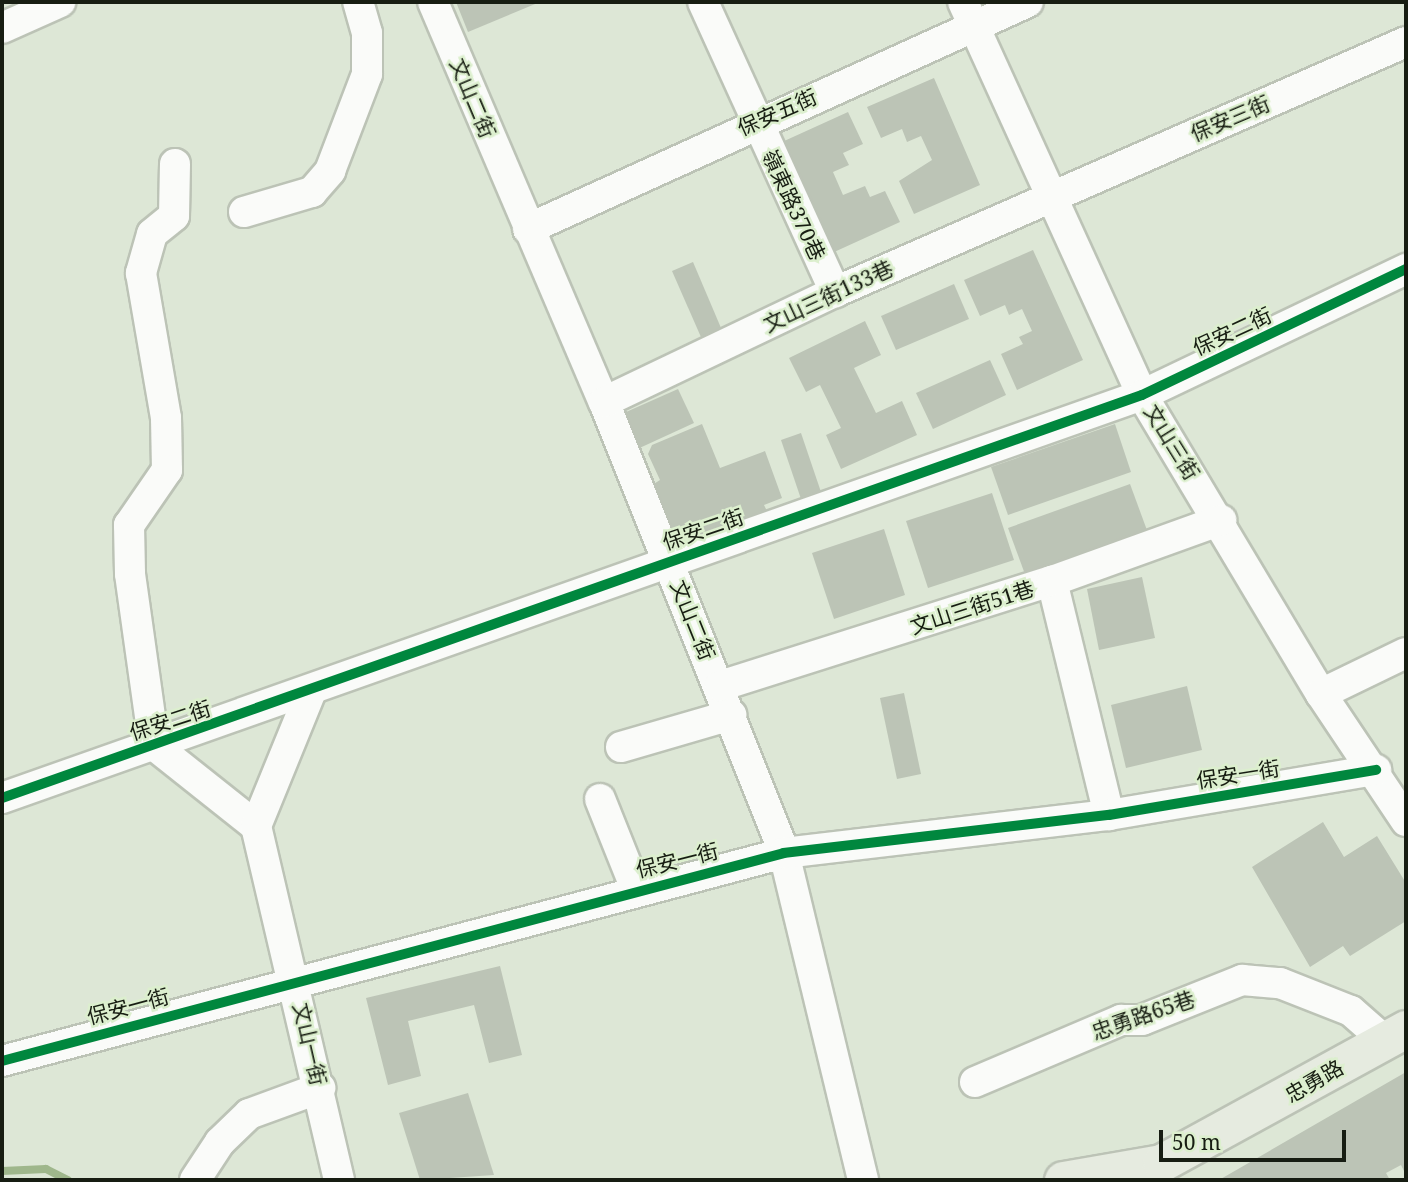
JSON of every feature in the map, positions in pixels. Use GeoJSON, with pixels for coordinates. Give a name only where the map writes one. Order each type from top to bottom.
{"type":"FeatureCollection","features":[{"type":"Feature","properties":{"kind":"main road","name":"忠勇路"},"geometry":{"type":"LineString","coordinates":[[1063,1180],[1161,1163],[1395,1035]]}},
{"type":"Feature","properties":{"kind":"street"},"geometry":{"type":"LineString","coordinates":[[2,28],[60,2]]}},
{"type":"Feature","properties":{"kind":"street"},"geometry":{"type":"LineString","coordinates":[[244,212],[312,192],[330,172],[367,74],[367,33],[358,2]]}},
{"type":"Feature","properties":{"kind":"street","name":"文山二街"},"geometry":{"type":"LineString","coordinates":[[433,2],[604,402],[784,853],[863,1180]]}},
{"type":"Feature","properties":{"kind":"street","name":"嶺東路370巷"},"geometry":{"type":"LineString","coordinates":[[703,2],[755,122],[835,292]]}},
{"type":"Feature","properties":{"kind":"street","name":"保安五街"},"geometry":{"type":"LineString","coordinates":[[528,229],[755,122],[968,14],[1028,2]]}},
{"type":"Feature","properties":{"kind":"street","name":"文山三街"},"geometry":{"type":"LineString","coordinates":[[968,14],[1054,194],[1142,395],[1221,520],[1321,694],[1376,770],[1406,821]]}},
{"type":"Feature","properties":{"kind":"street","name":"保安三街"},"geometry":{"type":"LineString","coordinates":[[1054,194],[1406,42]]}},
{"type":"Feature","properties":{"kind":"street"},"geometry":{"type":"LineString","coordinates":[[175,164],[174,216],[152,233],[141,273],[166,418],[167,470],[129,525],[154,745],[256,826],[310,694]]}},
{"type":"Feature","properties":{"kind":"street","name":"文山三街133巷"},"geometry":{"type":"LineString","coordinates":[[604,402],[835,292],[1054,194]]}},
{"type":"Feature","properties":{"kind":"street","name":"保安二街"},"geometry":{"type":"LineString","coordinates":[[2,798],[310,694],[669,561],[1142,395],[1406,269]]}},
{"type":"Feature","properties":{"kind":"street","name":"文山三街51巷"},"geometry":{"type":"LineString","coordinates":[[720,687],[1052,582],[1221,520]]}},
{"type":"Feature","properties":{"kind":"street"},"geometry":{"type":"LineString","coordinates":[[1052,582],[1109,815]]}},
{"type":"Feature","properties":{"kind":"street"},"geometry":{"type":"LineString","coordinates":[[1321,694],[1406,653]]}},
{"type":"Feature","properties":{"kind":"street"},"geometry":{"type":"LineString","coordinates":[[621,747],[731,715]]}},
{"type":"Feature","properties":{"kind":"street","name":"保安一街"},"geometry":{"type":"LineString","coordinates":[[2,1061],[295,980],[784,853],[1109,815],[1376,770]]}},
{"type":"Feature","properties":{"kind":"street"},"geometry":{"type":"LineString","coordinates":[[600,799],[636,890]]}},
{"type":"Feature","properties":{"kind":"street","name":"文山一街"},"geometry":{"type":"LineString","coordinates":[[256,826],[295,980],[339,1180]]}},
{"type":"Feature","properties":{"kind":"street","name":"忠勇路65巷"},"geometry":{"type":"LineString","coordinates":[[975,1082],[1121,1020],[1142,1020],[1242,980],[1280,983],[1351,1011],[1395,1035]]}},
{"type":"Feature","properties":{"kind":"street"},"geometry":{"type":"LineString","coordinates":[[195,1180],[220,1142],[249,1114],[320,1088]]}},
{"type":"Feature","properties":{"kind":"building"},"geometry":{"type":"Polygon","coordinates":[[[456,2],[540,2],[468,32],[456,2]]]}},
{"type":"Feature","properties":{"kind":"building"},"geometry":{"type":"Polygon","coordinates":[[[934,78],[980,185],[914,214],[899,181],[932,160],[921,136],[907,142],[902,129],[881,138],[867,107],[934,78]]]}},
{"type":"Feature","properties":{"kind":"building"},"geometry":{"type":"Polygon","coordinates":[[[848,112],[863,144],[843,153],[849,165],[833,172],[843,195],[865,186],[870,197],[885,191],[900,222],[832,253],[782,142],[848,112]]]}},
{"type":"Feature","properties":{"kind":"building"},"geometry":{"type":"Polygon","coordinates":[[[1033,250],[1083,360],[1017,390],[1001,354],[1023,344],[1019,337],[1032,331],[1022,309],[1009,315],[1005,305],[980,316],[964,280],[1033,250]]]}},
{"type":"Feature","properties":{"kind":"building"},"geometry":{"type":"Polygon","coordinates":[[[693,262],[724,335],[704,344],[672,271],[693,262]]]}},
{"type":"Feature","properties":{"kind":"building"},"geometry":{"type":"Polygon","coordinates":[[[954,284],[969,319],[896,350],[881,316],[954,284]]]}},
{"type":"Feature","properties":{"kind":"building"},"geometry":{"type":"Polygon","coordinates":[[[865,321],[881,355],[854,368],[876,413],[902,401],[917,435],[841,469],[826,435],[841,428],[820,385],[806,392],[789,358],[865,321]]]}},
{"type":"Feature","properties":{"kind":"building"},"geometry":{"type":"Polygon","coordinates":[[[990,360],[1006,395],[933,429],[916,393],[990,360]]]}},
{"type":"Feature","properties":{"kind":"building"},"geometry":{"type":"Polygon","coordinates":[[[678,389],[694,423],[633,451],[617,416],[678,389]]]}},
{"type":"Feature","properties":{"kind":"building"},"geometry":{"type":"Polygon","coordinates":[[[702,424],[720,468],[765,451],[782,498],[764,505],[768,513],[688,540],[668,533],[649,487],[660,480],[648,454],[652,445],[702,424]]]}},
{"type":"Feature","properties":{"kind":"building"},"geometry":{"type":"Polygon","coordinates":[[[1115,424],[1131,472],[1008,515],[991,467],[1115,424]]]}},
{"type":"Feature","properties":{"kind":"building"},"geometry":{"type":"Polygon","coordinates":[[[801,433],[821,492],[801,499],[781,440],[801,433]]]}},
{"type":"Feature","properties":{"kind":"building"},"geometry":{"type":"Polygon","coordinates":[[[1130,484],[1148,533],[1026,577],[1008,528],[1130,484]]]}},
{"type":"Feature","properties":{"kind":"building"},"geometry":{"type":"Polygon","coordinates":[[[992,493],[1014,560],[928,588],[906,521],[992,493]]]}},
{"type":"Feature","properties":{"kind":"building"},"geometry":{"type":"Polygon","coordinates":[[[884,529],[905,595],[834,619],[812,553],[884,529]]]}},
{"type":"Feature","properties":{"kind":"building"},"geometry":{"type":"Polygon","coordinates":[[[1142,577],[1155,638],[1099,650],[1087,589],[1142,577]]]}},
{"type":"Feature","properties":{"kind":"building"},"geometry":{"type":"Polygon","coordinates":[[[1187,686],[1202,750],[1126,768],[1111,705],[1187,686]]]}},
{"type":"Feature","properties":{"kind":"building"},"geometry":{"type":"Polygon","coordinates":[[[904,693],[921,774],[897,779],[880,698],[904,693]]]}},
{"type":"Feature","properties":{"kind":"building"},"geometry":{"type":"Polygon","coordinates":[[[1323,822],[1344,857],[1377,836],[1406,883],[1406,921],[1350,956],[1343,946],[1310,967],[1252,867],[1323,822]]]}},
{"type":"Feature","properties":{"kind":"building"},"geometry":{"type":"Polygon","coordinates":[[[500,966],[522,1055],[489,1063],[474,1005],[408,1021],[421,1076],[388,1085],[366,998],[500,966]]]}},
{"type":"Feature","properties":{"kind":"building"},"geometry":{"type":"Polygon","coordinates":[[[1406,1072],[1406,1175],[1401,1165],[1386,1173],[1390,1180],[1219,1180],[1406,1072]]]}},
{"type":"Feature","properties":{"kind":"building"},"geometry":{"type":"Polygon","coordinates":[[[468,1093],[494,1175],[420,1180],[399,1113],[468,1093]]]}},
{"type":"Feature","properties":{"kind":"waterway"},"geometry":{"type":"LineString","coordinates":[[2,1171],[46,1169],[68,1180]]}},
{"type":"Feature","properties":{"kind":"cycle path"},"geometry":{"type":"LineString","coordinates":[[2,798],[1142,395],[1406,269]]}},
{"type":"Feature","properties":{"kind":"cycle path"},"geometry":{"type":"LineString","coordinates":[[2,1061],[784,853],[1109,815],[1376,770]]}}]}
